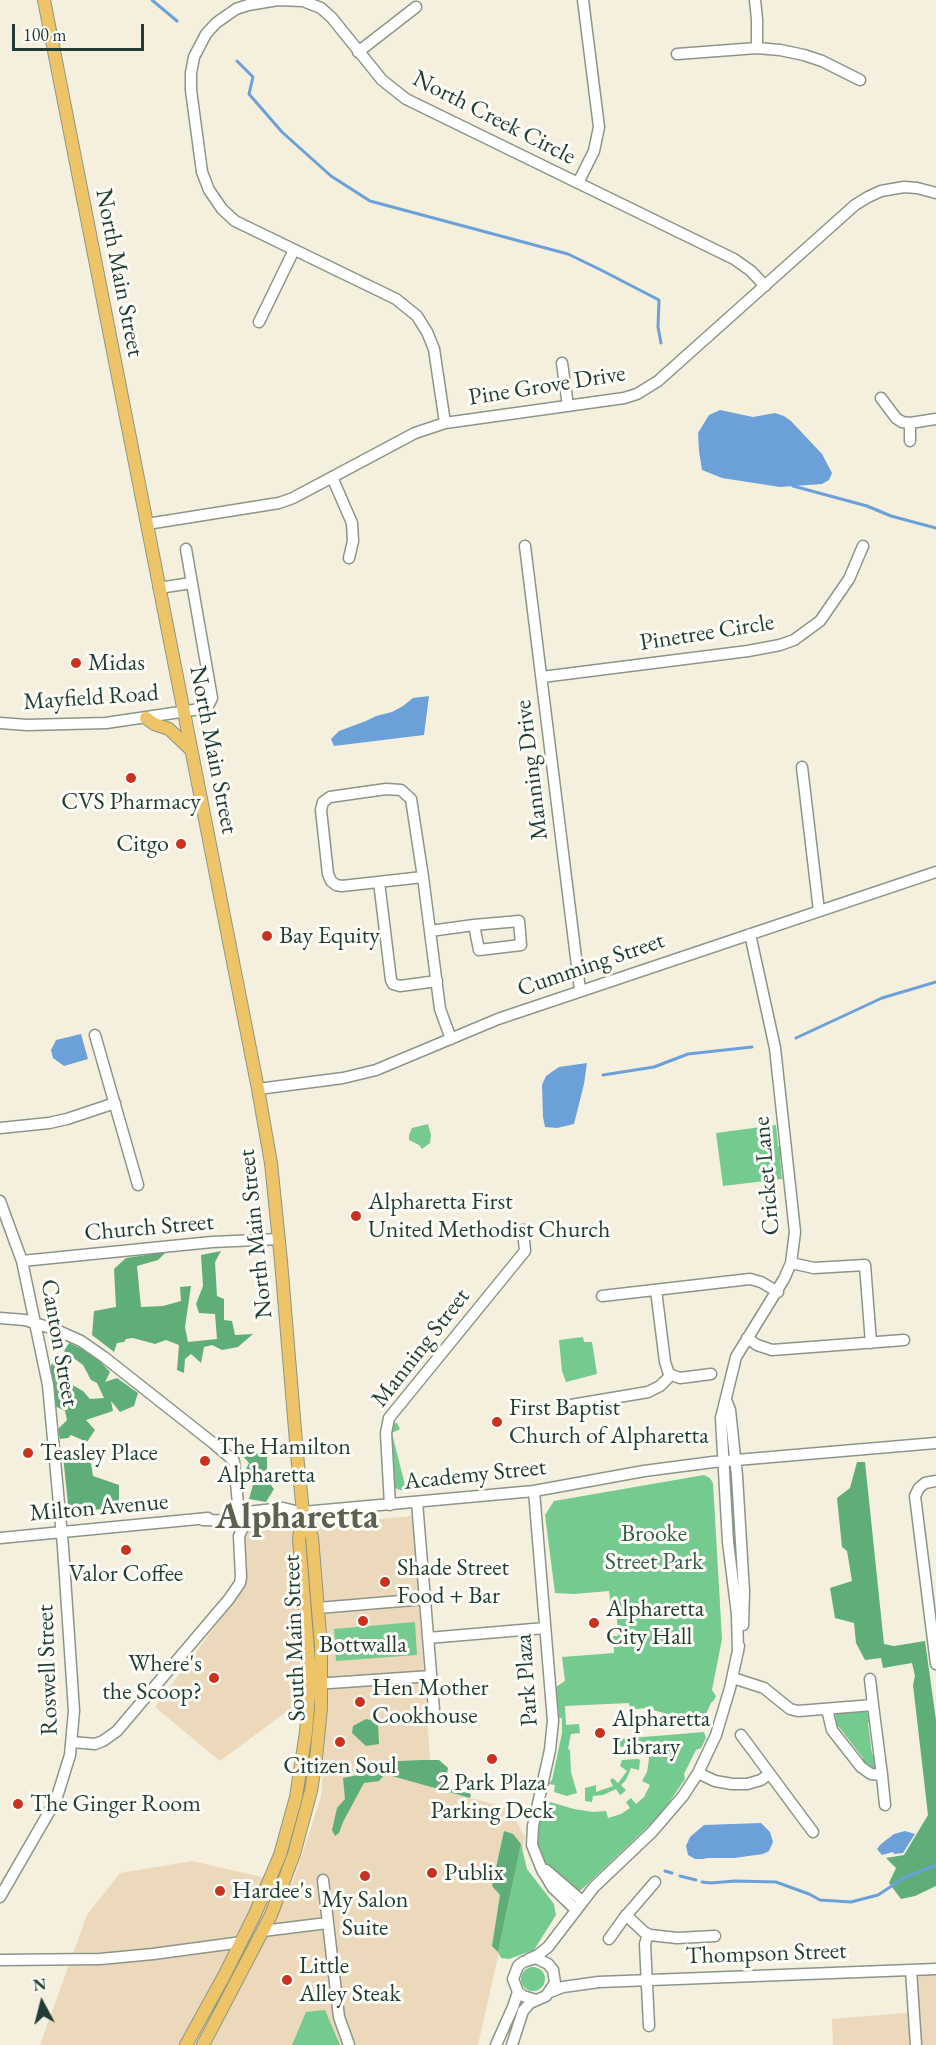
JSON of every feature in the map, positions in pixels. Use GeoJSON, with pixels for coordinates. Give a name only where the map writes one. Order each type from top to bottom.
{"type":"FeatureCollection","features":[{"type":"Feature","properties":{"kind":"main road","name":"North Main Street"},"geometry":{"type":"LineString","coordinates":[[44,0],[271,1163],[303,1512]]}},
{"type":"Feature","properties":{"kind":"main road"},"geometry":{"type":"LineString","coordinates":[[146,718],[154,724],[169,729],[191,750]]}},
{"type":"Feature","properties":{"kind":"main road","name":"South Main Street"},"geometry":{"type":"LineString","coordinates":[[203,2045],[263,1931],[284,1883],[303,1823],[316,1759],[318,1608],[312,1537],[303,1512]]}},
{"type":"Feature","properties":{"kind":"main road","name":"South Main Street"},"geometry":{"type":"LineString","coordinates":[[186,2045],[242,1942],[270,1879],[280,1855],[296,1797],[316,1684],[308,1640],[299,1539],[303,1512]]}},
{"type":"Feature","properties":{"kind":"main road"},"geometry":{"type":"LineString","coordinates":[[263,1931],[258,1923],[272,1891],[270,1879]]}},
{"type":"Feature","properties":{"kind":"main road"},"geometry":{"type":"LineString","coordinates":[[229,1995],[227,1985],[246,1951],[242,1942]]}},
{"type":"Feature","properties":{"kind":"street","name":"North Creek Circle"},"geometry":{"type":"LineString","coordinates":[[445,423],[434,348],[417,316],[396,299],[235,220],[222,209],[208,190],[202,172],[191,90],[191,73],[194,57],[206,34],[225,15],[248,5],[278,0],[303,1],[321,8],[332,18],[382,81],[406,99],[734,259],[751,271],[765,286]]}},
{"type":"Feature","properties":{"kind":"street"},"geometry":{"type":"LineString","coordinates":[[578,183],[594,152],[599,127],[583,0]]}},
{"type":"Feature","properties":{"kind":"street"},"geometry":{"type":"LineString","coordinates":[[755,0],[757,48]]}},
{"type":"Feature","properties":{"kind":"street"},"geometry":{"type":"LineString","coordinates":[[358,52],[416,7]]}},
{"type":"Feature","properties":{"kind":"street"},"geometry":{"type":"LineString","coordinates":[[677,54],[757,48],[780,50],[804,55],[860,80]]}},
{"type":"Feature","properties":{"kind":"street","name":"Pine Grove Drive"},"geometry":{"type":"LineString","coordinates":[[147,524],[279,503],[293,498],[415,433],[445,423],[624,398],[647,389],[868,197],[881,191],[904,187],[936,193]]}},
{"type":"Feature","properties":{"kind":"street"},"geometry":{"type":"LineString","coordinates":[[259,322],[294,250]]}},
{"type":"Feature","properties":{"kind":"street"},"geometry":{"type":"LineString","coordinates":[[562,363],[568,406]]}},
{"type":"Feature","properties":{"kind":"street"},"geometry":{"type":"LineString","coordinates":[[881,398],[896,418],[902,422],[936,419]]}},
{"type":"Feature","properties":{"kind":"street"},"geometry":{"type":"LineString","coordinates":[[909,441],[910,423]]}},
{"type":"Feature","properties":{"kind":"street"},"geometry":{"type":"LineString","coordinates":[[332,477],[352,523],[353,541],[349,558]]}},
{"type":"Feature","properties":{"kind":"street","name":"Manning Drive"},"geometry":{"type":"LineString","coordinates":[[525,546],[580,990]]}},
{"type":"Feature","properties":{"kind":"street","name":"Pinetree Circle"},"geometry":{"type":"LineString","coordinates":[[542,677],[748,651],[794,640],[820,621],[849,579],[863,546]]}},
{"type":"Feature","properties":{"kind":"street"},"geometry":{"type":"LineString","coordinates":[[159,588],[191,583],[186,549]]}},
{"type":"Feature","properties":{"kind":"street","name":"Mayfield Road"},"geometry":{"type":"LineString","coordinates":[[0,723],[63,725],[146,718],[207,708],[212,698],[191,583]]}},
{"type":"Feature","properties":{"kind":"street"},"geometry":{"type":"LineString","coordinates":[[802,767],[819,910]]}},
{"type":"Feature","properties":{"kind":"street"},"geometry":{"type":"LineString","coordinates":[[423,877],[336,885],[328,874],[321,810],[323,802],[330,797],[386,789],[401,790],[411,799],[423,877],[436,981],[442,1017],[451,1039]]}},
{"type":"Feature","properties":{"kind":"street","name":"Cumming Street"},"geometry":{"type":"LineString","coordinates":[[258,1089],[343,1078],[376,1070],[498,1019],[580,990],[936,872]]}},
{"type":"Feature","properties":{"kind":"street"},"geometry":{"type":"LineString","coordinates":[[379,882],[393,984],[400,986],[436,981]]}},
{"type":"Feature","properties":{"kind":"street"},"geometry":{"type":"LineString","coordinates":[[430,931],[474,925],[519,921],[521,945],[479,950],[474,925]]}},
{"type":"Feature","properties":{"kind":"street","name":"Cricket Lane"},"geometry":{"type":"LineString","coordinates":[[738,1652],[737,1614],[728,1542],[721,1418],[736,1357],[778,1292],[791,1263],[795,1220],[775,1048],[750,934]]}},
{"type":"Feature","properties":{"kind":"street"},"geometry":{"type":"LineString","coordinates":[[96,1035],[138,1185]]}},
{"type":"Feature","properties":{"kind":"street"},"geometry":{"type":"LineString","coordinates":[[0,1128],[49,1124],[115,1103]]}},
{"type":"Feature","properties":{"kind":"street","name":"Canton Street"},"geometry":{"type":"LineString","coordinates":[[0,1201],[22,1261],[36,1323],[52,1413],[61,1532]]}},
{"type":"Feature","properties":{"kind":"street","name":"Manning Street"},"geometry":{"type":"LineString","coordinates":[[390,1505],[386,1433],[389,1418],[525,1251],[523,1230]]}},
{"type":"Feature","properties":{"kind":"street","name":"Church Street"},"geometry":{"type":"LineString","coordinates":[[22,1261],[212,1242],[279,1239]]}},
{"type":"Feature","properties":{"kind":"street"},"geometry":{"type":"LineString","coordinates":[[791,1263],[814,1268],[865,1265],[871,1343]]}},
{"type":"Feature","properties":{"kind":"street"},"geometry":{"type":"LineString","coordinates":[[602,1296],[750,1279],[761,1282],[778,1292]]}},
{"type":"Feature","properties":{"kind":"street"},"geometry":{"type":"LineString","coordinates":[[656,1290],[665,1362],[671,1375],[680,1378],[711,1374]]}},
{"type":"Feature","properties":{"kind":"street"},"geometry":{"type":"LineString","coordinates":[[0,1318],[25,1320],[74,1338],[104,1357],[213,1443],[234,1461],[238,1504],[235,1513]]}},
{"type":"Feature","properties":{"kind":"street"},"geometry":{"type":"LineString","coordinates":[[747,1338],[757,1345],[772,1350],[904,1340]]}},
{"type":"Feature","properties":{"kind":"street"},"geometry":{"type":"LineString","coordinates":[[571,1405],[648,1392],[660,1386],[671,1375]]}},
{"type":"Feature","properties":{"kind":"street","name":"Cricket Lane"},"geometry":{"type":"LineString","coordinates":[[726,1401],[730,1410],[735,1459],[744,1609],[743,1630],[738,1652]]}},
{"type":"Feature","properties":{"kind":"street","name":"Academy Street"},"geometry":{"type":"LineString","coordinates":[[303,1512],[534,1491],[644,1471],[735,1459],[936,1443]]}},
{"type":"Feature","properties":{"kind":"street"},"geometry":{"type":"LineString","coordinates":[[936,1481],[925,1483],[915,1496],[931,1585],[936,1664]]}},
{"type":"Feature","properties":{"kind":"street","name":"Park Plaza"},"geometry":{"type":"LineString","coordinates":[[534,1491],[553,1721],[550,1750],[533,1826],[532,1845],[538,1863],[553,1888],[579,1905]]}},
{"type":"Feature","properties":{"kind":"street"},"geometry":{"type":"LineString","coordinates":[[417,1502],[435,1710]]}},
{"type":"Feature","properties":{"kind":"street","name":"Milton Avenue"},"geometry":{"type":"LineString","coordinates":[[202,1520],[235,1513],[283,1508],[303,1512]]}},
{"type":"Feature","properties":{"kind":"street","name":"Milton Avenue"},"geometry":{"type":"LineString","coordinates":[[0,1538],[202,1520],[246,1521],[284,1518],[303,1512]]}},
{"type":"Feature","properties":{"kind":"street"},"geometry":{"type":"LineString","coordinates":[[72,1742],[95,1744],[117,1731],[236,1589],[241,1577],[239,1536],[246,1521]]}},
{"type":"Feature","properties":{"kind":"street","name":"Roswell Street"},"geometry":{"type":"LineString","coordinates":[[0,1897],[56,1800],[65,1777],[72,1742],[74,1696],[61,1532]]}},
{"type":"Feature","properties":{"kind":"street"},"geometry":{"type":"LineString","coordinates":[[318,1608],[425,1599]]}},
{"type":"Feature","properties":{"kind":"street"},"geometry":{"type":"LineString","coordinates":[[428,1638],[545,1628]]}},
{"type":"Feature","properties":{"kind":"street"},"geometry":{"type":"LineString","coordinates":[[536,2000],[518,1992],[513,1979],[514,1972],[523,1962],[544,1951],[579,1905],[606,1875],[663,1821],[683,1796],[698,1773],[716,1734],[738,1652]]}},
{"type":"Feature","properties":{"kind":"street"},"geometry":{"type":"LineString","coordinates":[[316,1684],[431,1676]]}},
{"type":"Feature","properties":{"kind":"street"},"geometry":{"type":"LineString","coordinates":[[733,1677],[764,1688],[790,1709],[798,1711],[873,1705]]}},
{"type":"Feature","properties":{"kind":"street"},"geometry":{"type":"LineString","coordinates":[[870,1679],[885,1805]]}},
{"type":"Feature","properties":{"kind":"street"},"geometry":{"type":"LineString","coordinates":[[827,1709],[832,1730],[861,1767],[871,1774],[882,1775]]}},
{"type":"Feature","properties":{"kind":"street"},"geometry":{"type":"LineString","coordinates":[[741,1735],[813,1832]]}},
{"type":"Feature","properties":{"kind":"street"},"geometry":{"type":"LineString","coordinates":[[698,1773],[715,1781],[732,1784],[747,1784],[761,1780],[769,1774]]}},
{"type":"Feature","properties":{"kind":"street"},"geometry":{"type":"LineString","coordinates":[[323,1880],[339,2017],[349,2045]]}},
{"type":"Feature","properties":{"kind":"street"},"geometry":{"type":"LineString","coordinates":[[609,1939],[626,1915],[656,1882]]}},
{"type":"Feature","properties":{"kind":"street"},"geometry":{"type":"LineString","coordinates":[[626,1915],[648,1934],[676,1938],[715,1936]]}},
{"type":"Feature","properties":{"kind":"street"},"geometry":{"type":"LineString","coordinates":[[512,2045],[523,2012],[536,2000],[546,1996],[555,1983],[553,1956],[566,1922]]}},
{"type":"Feature","properties":{"kind":"street"},"geometry":{"type":"LineString","coordinates":[[263,1931],[327,1923]]}},
{"type":"Feature","properties":{"kind":"street"},"geometry":{"type":"LineString","coordinates":[[648,1934],[645,1944],[649,2026]]}},
{"type":"Feature","properties":{"kind":"street"},"geometry":{"type":"LineString","coordinates":[[0,1960],[100,1959],[242,1942]]}},
{"type":"Feature","properties":{"kind":"street"},"geometry":{"type":"LineString","coordinates":[[529,1959],[543,1960],[553,1971]]}},
{"type":"Feature","properties":{"kind":"street","name":"Thompson Street"},"geometry":{"type":"LineString","coordinates":[[550,1992],[563,1987],[599,1982],[936,1969]]}},
{"type":"Feature","properties":{"kind":"street"},"geometry":{"type":"LineString","coordinates":[[911,1970],[916,2045]]}},
{"type":"Feature","properties":{"kind":"street","name":"Thompson Street"},"geometry":{"type":"LineString","coordinates":[[553,1971],[569,1979],[599,1982]]}},
{"type":"Feature","properties":{"kind":"street"},"geometry":{"type":"LineString","coordinates":[[496,2045],[518,1992]]}},
{"type":"Feature","properties":{"kind":"shaded area"},"geometry":{"type":"Polygon","coordinates":[[[413,1516],[432,1788],[509,1808],[525,1837],[478,2045],[40,2045],[87,1915],[120,1873],[192,1861],[292,1884],[321,1797],[329,1680],[220,1761],[155,1707],[245,1586],[241,1532],[413,1516]]]}},
{"type":"Feature","properties":{"kind":"shaded area"},"geometry":{"type":"Polygon","coordinates":[[[914,1972],[936,1972],[936,2045],[833,2045],[832,2019],[917,2012],[914,1972]]]}},
{"type":"Feature","properties":{"kind":"green space"},"geometry":{"type":"Polygon","coordinates":[[[428,1124],[431,1135],[430,1143],[422,1149],[409,1140],[409,1135],[412,1128],[428,1124]]]}},
{"type":"Feature","properties":{"kind":"green space"},"geometry":{"type":"Polygon","coordinates":[[[776,1125],[778,1146],[781,1147],[783,1155],[780,1157],[782,1179],[723,1186],[716,1133],[776,1125]]]}},
{"type":"Feature","properties":{"kind":"green space"},"geometry":{"type":"Polygon","coordinates":[[[221,1251],[215,1262],[217,1296],[224,1299],[224,1320],[232,1321],[235,1335],[253,1334],[238,1347],[222,1350],[212,1345],[204,1347],[201,1363],[191,1354],[185,1359],[184,1373],[177,1370],[179,1345],[166,1340],[155,1344],[133,1338],[117,1343],[114,1352],[92,1335],[94,1311],[116,1307],[114,1269],[126,1258],[166,1252],[158,1260],[137,1266],[141,1307],[163,1306],[181,1301],[180,1287],[191,1286],[185,1327],[188,1342],[217,1339],[215,1314],[199,1313],[196,1304],[203,1286],[201,1255],[221,1251]]]}},
{"type":"Feature","properties":{"kind":"green space"},"geometry":{"type":"Polygon","coordinates":[[[583,1337],[584,1342],[592,1342],[597,1374],[566,1382],[562,1371],[559,1340],[583,1337]]]}},
{"type":"Feature","properties":{"kind":"green space"},"geometry":{"type":"Polygon","coordinates":[[[69,1343],[93,1354],[110,1372],[105,1382],[117,1378],[138,1393],[134,1406],[120,1412],[111,1401],[113,1411],[86,1420],[95,1430],[87,1442],[71,1435],[60,1439],[58,1429],[67,1420],[65,1411],[53,1405],[51,1387],[54,1383],[50,1367],[55,1360],[59,1366],[58,1377],[83,1391],[90,1399],[104,1398],[97,1383],[91,1380],[83,1365],[64,1351],[69,1343]]]}},
{"type":"Feature","properties":{"kind":"green space"},"geometry":{"type":"Polygon","coordinates":[[[397,1423],[400,1429],[392,1433],[405,1485],[412,1484],[414,1487],[410,1491],[395,1488],[393,1484],[390,1424],[397,1423]]]}},
{"type":"Feature","properties":{"kind":"green space"},"geometry":{"type":"Polygon","coordinates":[[[76,1447],[89,1450],[93,1476],[119,1485],[119,1508],[75,1511],[68,1504],[63,1456],[76,1447]]]}},
{"type":"Feature","properties":{"kind":"green space"},"geometry":{"type":"Polygon","coordinates":[[[249,1447],[255,1448],[259,1455],[267,1457],[267,1469],[262,1474],[274,1489],[266,1502],[249,1499],[254,1481],[245,1471],[249,1463],[241,1454],[249,1447]]]}},
{"type":"Feature","properties":{"kind":"green space"},"geometry":{"type":"Polygon","coordinates":[[[857,1462],[865,1462],[884,1644],[894,1646],[925,1641],[936,1720],[936,1886],[915,1896],[901,1899],[889,1883],[896,1868],[886,1858],[904,1855],[928,1815],[913,1685],[915,1676],[912,1663],[883,1668],[881,1658],[865,1660],[856,1643],[854,1623],[835,1618],[830,1588],[852,1581],[847,1551],[842,1547],[837,1498],[850,1488],[857,1462]]]}},
{"type":"Feature","properties":{"kind":"green space","name":"Brooke Street Park"},"geometry":{"type":"Polygon","coordinates":[[[704,1475],[713,1483],[722,1639],[712,1690],[716,1696],[702,1723],[645,1708],[630,1710],[629,1703],[565,1706],[566,1725],[579,1724],[580,1733],[571,1734],[568,1749],[577,1793],[567,1796],[554,1792],[555,1785],[548,1784],[552,1780],[562,1733],[562,1718],[559,1718],[556,1687],[565,1681],[562,1657],[614,1653],[613,1636],[618,1636],[616,1606],[611,1606],[609,1591],[555,1593],[545,1515],[554,1501],[704,1475]]]}},
{"type":"Feature","properties":{"kind":"green space"},"geometry":{"type":"Polygon","coordinates":[[[415,1622],[417,1655],[336,1661],[334,1629],[415,1622]]]}},
{"type":"Feature","properties":{"kind":"green space"},"geometry":{"type":"Polygon","coordinates":[[[864,1710],[870,1715],[871,1722],[868,1723],[872,1754],[876,1755],[878,1767],[873,1771],[861,1762],[863,1758],[839,1727],[836,1728],[833,1720],[837,1713],[864,1710]]]}},
{"type":"Feature","properties":{"kind":"green space"},"geometry":{"type":"Polygon","coordinates":[[[366,1719],[378,1722],[379,1744],[366,1746],[352,1733],[353,1726],[366,1719]]]}},
{"type":"Feature","properties":{"kind":"green space"},"geometry":{"type":"Polygon","coordinates":[[[704,1732],[706,1738],[701,1748],[696,1750],[684,1774],[685,1779],[661,1814],[581,1890],[573,1891],[548,1870],[536,1841],[540,1807],[548,1809],[550,1802],[574,1809],[593,1812],[606,1811],[608,1818],[621,1814],[630,1808],[626,1802],[631,1798],[636,1804],[644,1797],[650,1785],[642,1781],[647,1772],[649,1759],[647,1745],[619,1747],[619,1739],[704,1732]]]}},
{"type":"Feature","properties":{"kind":"green space"},"geometry":{"type":"Polygon","coordinates":[[[439,1760],[448,1768],[445,1787],[471,1794],[470,1798],[385,1774],[379,1781],[364,1783],[339,1833],[335,1836],[332,1830],[337,1808],[345,1799],[343,1778],[374,1772],[377,1762],[439,1760]]]}},
{"type":"Feature","properties":{"kind":"green space"},"geometry":{"type":"Polygon","coordinates":[[[622,1760],[640,1760],[639,1770],[631,1768],[621,1785],[626,1790],[623,1793],[620,1795],[616,1789],[603,1795],[593,1796],[592,1802],[585,1801],[585,1788],[596,1785],[596,1792],[613,1786],[610,1780],[613,1778],[618,1783],[627,1771],[620,1766],[622,1760]]]}},
{"type":"Feature","properties":{"kind":"green space"},"geometry":{"type":"Polygon","coordinates":[[[504,1831],[513,1834],[521,1844],[498,1952],[492,1946],[500,1895],[492,1886],[504,1831]]]}},
{"type":"Feature","properties":{"kind":"green space"},"geometry":{"type":"Polygon","coordinates":[[[521,1844],[527,1869],[554,1904],[556,1915],[534,1950],[509,1959],[501,1958],[498,1952],[521,1844]]]}},
{"type":"Feature","properties":{"kind":"green space"},"geometry":{"type":"Polygon","coordinates":[[[533,1967],[542,1970],[545,1979],[542,1988],[533,1991],[524,1988],[521,1979],[524,1970],[533,1967]]]}},
{"type":"Feature","properties":{"kind":"green space"},"geometry":{"type":"Polygon","coordinates":[[[325,2010],[340,2045],[292,2045],[306,2012],[325,2010]]]}},
{"type":"Feature","properties":{"kind":"water"},"geometry":{"type":"Polygon","coordinates":[[[720,410],[753,417],[775,413],[784,416],[822,454],[832,473],[829,480],[822,484],[780,487],[722,478],[702,470],[698,433],[709,415],[720,410]]]}},
{"type":"Feature","properties":{"kind":"water"},"geometry":{"type":"Polygon","coordinates":[[[429,696],[424,735],[334,746],[331,739],[339,731],[392,712],[413,698],[429,696]]]}},
{"type":"Feature","properties":{"kind":"water"},"geometry":{"type":"Polygon","coordinates":[[[81,1034],[88,1059],[64,1066],[53,1058],[51,1050],[56,1040],[81,1034]]]}},
{"type":"Feature","properties":{"kind":"water"},"geometry":{"type":"Polygon","coordinates":[[[587,1063],[574,1124],[557,1128],[545,1127],[542,1085],[546,1076],[559,1067],[587,1063]]]}},
{"type":"Feature","properties":{"kind":"water"},"geometry":{"type":"Polygon","coordinates":[[[761,1823],[770,1832],[773,1842],[769,1851],[763,1854],[702,1859],[695,1859],[688,1855],[686,1846],[690,1837],[704,1825],[761,1823]]]}},
{"type":"Feature","properties":{"kind":"water"},"geometry":{"type":"Polygon","coordinates":[[[905,1831],[915,1834],[903,1853],[894,1854],[893,1852],[882,1855],[877,1849],[894,1834],[905,1831]]]}},
{"type":"Feature","properties":{"kind":"waterway"},"geometry":{"type":"LineString","coordinates":[[152,0],[177,21]]}},
{"type":"Feature","properties":{"kind":"waterway"},"geometry":{"type":"LineString","coordinates":[[237,61],[253,77],[249,94],[282,132],[331,176],[370,201],[568,254],[601,270],[659,300],[658,327],[661,343]]}},
{"type":"Feature","properties":{"kind":"waterway"},"geometry":{"type":"LineString","coordinates":[[793,486],[936,528]]}},
{"type":"Feature","properties":{"kind":"waterway"},"geometry":{"type":"LineString","coordinates":[[796,1038],[882,998],[936,982]]}},
{"type":"Feature","properties":{"kind":"waterway"},"geometry":{"type":"LineString","coordinates":[[603,1075],[654,1067],[688,1054],[752,1047]]}},
{"type":"Feature","properties":{"kind":"waterway"},"geometry":{"type":"LineString","coordinates":[[702,1882],[776,1882],[820,1900],[851,1902],[878,1895],[904,1878],[936,1865]]}},
{"type":"Feature","properties":{"kind":"waterway"},"geometry":{"type":"LineString","coordinates":[[665,1871],[672,1873]]}},
{"type":"Feature","properties":{"kind":"waterway"},"geometry":{"type":"LineString","coordinates":[[680,1876],[696,1880]]}},
{"type":"Feature","properties":{"kind":"place","name":"Midas"},"geometry":{"type":"Point","coordinates":[76,663]}},
{"type":"Feature","properties":{"kind":"place","name":"CVS Pharmacy"},"geometry":{"type":"Point","coordinates":[131,778]}},
{"type":"Feature","properties":{"kind":"place","name":"Citgo"},"geometry":{"type":"Point","coordinates":[181,844]}},
{"type":"Feature","properties":{"kind":"place","name":"Bay Equity"},"geometry":{"type":"Point","coordinates":[267,936]}},
{"type":"Feature","properties":{"kind":"place","name":"Alpharetta First United Methodist Church"},"geometry":{"type":"Point","coordinates":[356,1216]}},
{"type":"Feature","properties":{"kind":"place","name":"First Baptist Church of Alpharetta"},"geometry":{"type":"Point","coordinates":[497,1422]}},
{"type":"Feature","properties":{"kind":"place","name":"Teasley Place"},"geometry":{"type":"Point","coordinates":[28,1453]}},
{"type":"Feature","properties":{"kind":"place","name":"The Hamilton Alpharetta"},"geometry":{"type":"Point","coordinates":[205,1461]}},
{"type":"Feature","properties":{"kind":"place","name":"Valor Coffee"},"geometry":{"type":"Point","coordinates":[126,1550]}},
{"type":"Feature","properties":{"kind":"place","name":"Shade Street Food + Bar"},"geometry":{"type":"Point","coordinates":[385,1582]}},
{"type":"Feature","properties":{"kind":"place","name":"Bottwalla"},"geometry":{"type":"Point","coordinates":[363,1621]}},
{"type":"Feature","properties":{"kind":"place","name":"Alpharetta City Hall"},"geometry":{"type":"Point","coordinates":[594,1623]}},
{"type":"Feature","properties":{"kind":"place","name":"Where's the Scoop?"},"geometry":{"type":"Point","coordinates":[214,1678]}},
{"type":"Feature","properties":{"kind":"place","name":"Hen Mother Cookhouse"},"geometry":{"type":"Point","coordinates":[360,1702]}},
{"type":"Feature","properties":{"kind":"place","name":"Alpharetta Library"},"geometry":{"type":"Point","coordinates":[600,1733]}},
{"type":"Feature","properties":{"kind":"place","name":"Citizen Soul"},"geometry":{"type":"Point","coordinates":[340,1742]}},
{"type":"Feature","properties":{"kind":"place","name":"2 Park Plaza Parking Deck"},"geometry":{"type":"Point","coordinates":[492,1759]}},
{"type":"Feature","properties":{"kind":"place","name":"The Ginger Room"},"geometry":{"type":"Point","coordinates":[18,1804]}},
{"type":"Feature","properties":{"kind":"place","name":"Publix"},"geometry":{"type":"Point","coordinates":[432,1873]}},
{"type":"Feature","properties":{"kind":"place","name":"My Salon Suite"},"geometry":{"type":"Point","coordinates":[365,1876]}},
{"type":"Feature","properties":{"kind":"place","name":"Hardee's"},"geometry":{"type":"Point","coordinates":[220,1891]}},
{"type":"Feature","properties":{"kind":"place","name":"Little Alley Steak"},"geometry":{"type":"Point","coordinates":[287,1980]}},
{"type":"Feature","properties":{"kind":"district","name":"Alpharetta"},"geometry":{"type":"Point","coordinates":[297,1518]}}]}
